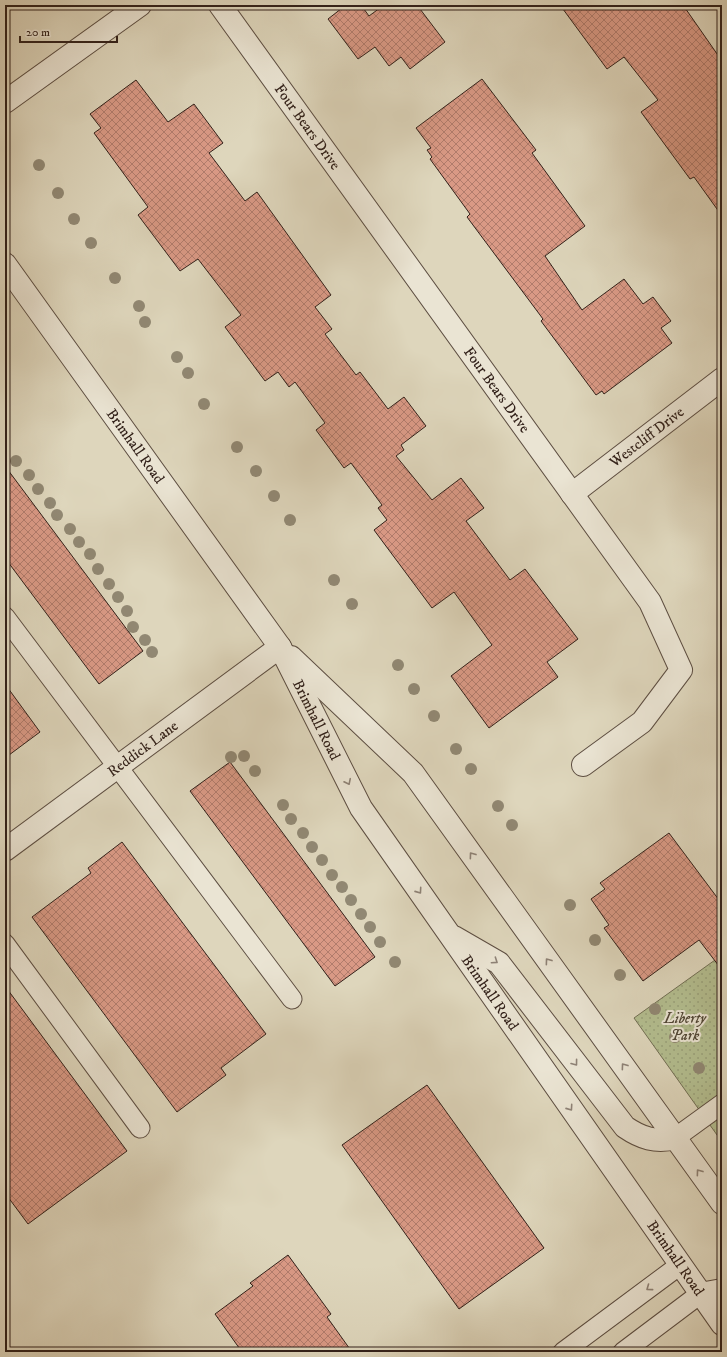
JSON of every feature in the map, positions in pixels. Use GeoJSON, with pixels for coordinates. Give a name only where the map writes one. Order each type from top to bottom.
{"type":"FeatureCollection","features":[{"type":"Feature","properties":{"kind":"street"},"geometry":{"type":"LineString","coordinates":[[5,102],[140,5]]}},
{"type":"Feature","properties":{"kind":"street","name":"Four Bears Drive"},"geometry":{"type":"LineString","coordinates":[[220,5],[650,602],[681,670],[642,722],[583,765]]}},
{"type":"Feature","properties":{"kind":"street","name":"Brimhall Road"},"geometry":{"type":"LineString","coordinates":[[5,264],[280,647],[361,808],[722,1324]]}},
{"type":"Feature","properties":{"kind":"street","name":"Westcliff Drive"},"geometry":{"type":"LineString","coordinates":[[572,494],[722,379]]}},
{"type":"Feature","properties":{"kind":"street","name":"Brimhall Road"},"geometry":{"type":"LineString","coordinates":[[280,647],[413,773],[722,1204]]}},
{"type":"Feature","properties":{"kind":"street","name":"Reddick Lane"},"geometry":{"type":"LineString","coordinates":[[5,850],[280,647]]}},
{"type":"Feature","properties":{"kind":"street"},"geometry":{"type":"LineString","coordinates":[[449,934],[499,963],[625,1127],[639,1136],[655,1140],[676,1138]]}},
{"type":"Feature","properties":{"kind":"street"},"geometry":{"type":"LineString","coordinates":[[700,1294],[722,1290]]}},
{"type":"Feature","properties":{"kind":"lane"},"geometry":{"type":"LineString","coordinates":[[5,618],[119,766],[292,999]]}},
{"type":"Feature","properties":{"kind":"lane"},"geometry":{"type":"LineString","coordinates":[[5,944],[140,1128]]}},
{"type":"Feature","properties":{"kind":"lane"},"geometry":{"type":"LineString","coordinates":[[676,1138],[722,1104]]}},
{"type":"Feature","properties":{"kind":"lane"},"geometry":{"type":"LineString","coordinates":[[563,1352],[680,1265]]}},
{"type":"Feature","properties":{"kind":"lane"},"geometry":{"type":"LineString","coordinates":[[623,1352],[700,1294]]}},
{"type":"Feature","properties":{"kind":"green space","name":"Liberty Park"},"geometry":{"type":"Polygon","coordinates":[[[722,955],[722,1142],[634,1018],[722,955]]]}},
{"type":"Feature","properties":{"kind":"building"},"geometry":{"type":"Polygon","coordinates":[[[346,5],[361,5],[369,16],[384,5],[417,5],[445,42],[410,69],[401,57],[389,66],[375,47],[358,59],[328,19],[346,5]]]}},
{"type":"Feature","properties":{"kind":"building"},"geometry":{"type":"Polygon","coordinates":[[[560,5],[683,5],[722,61],[722,216],[694,177],[690,179],[641,112],[658,100],[624,57],[607,69],[560,5]]]}},
{"type":"Feature","properties":{"kind":"building"},"geometry":{"type":"Polygon","coordinates":[[[482,79],[536,150],[532,153],[585,226],[545,256],[582,310],[624,279],[643,304],[653,297],[671,321],[661,328],[672,343],[604,394],[602,391],[596,395],[541,321],[543,319],[467,217],[470,214],[430,159],[432,157],[427,150],[431,148],[416,128],[482,79]]]}},
{"type":"Feature","properties":{"kind":"building"},"geometry":{"type":"Polygon","coordinates":[[[136,80],[168,122],[194,104],[223,143],[209,153],[245,201],[257,192],[331,295],[315,307],[332,329],[325,334],[356,375],[360,372],[388,409],[404,397],[426,426],[401,445],[404,450],[396,456],[432,500],[461,478],[484,508],[466,521],[510,580],[525,569],[578,639],[547,662],[558,677],[489,728],[451,676],[492,645],[454,592],[432,608],[374,530],[387,520],[378,508],[382,505],[351,463],[344,468],[316,430],[325,423],[295,382],[289,387],[278,372],[265,381],[225,327],[241,315],[198,259],[180,271],[138,215],[148,207],[94,133],[101,128],[90,114],[136,80]]]}},
{"type":"Feature","properties":{"kind":"building"},"geometry":{"type":"Polygon","coordinates":[[[5,466],[143,651],[99,684],[5,558],[5,466]]]}},
{"type":"Feature","properties":{"kind":"building"},"geometry":{"type":"Polygon","coordinates":[[[5,684],[40,732],[5,758],[5,684]]]}},
{"type":"Feature","properties":{"kind":"building"},"geometry":{"type":"Polygon","coordinates":[[[230,762],[375,957],[335,986],[190,791],[230,762]]]}},
{"type":"Feature","properties":{"kind":"building"},"geometry":{"type":"Polygon","coordinates":[[[669,833],[722,904],[722,970],[699,940],[643,981],[604,928],[609,925],[591,899],[605,889],[600,883],[669,833]]]}},
{"type":"Feature","properties":{"kind":"building"},"geometry":{"type":"Polygon","coordinates":[[[122,842],[266,1034],[221,1068],[226,1075],[177,1112],[32,917],[91,873],[88,868],[122,842]]]}},
{"type":"Feature","properties":{"kind":"building"},"geometry":{"type":"Polygon","coordinates":[[[5,986],[127,1151],[28,1224],[5,1193],[5,986]]]}},
{"type":"Feature","properties":{"kind":"building"},"geometry":{"type":"Polygon","coordinates":[[[427,1085],[544,1248],[459,1309],[342,1145],[427,1085]]]}},
{"type":"Feature","properties":{"kind":"building"},"geometry":{"type":"Polygon","coordinates":[[[288,1255],[331,1314],[327,1317],[352,1352],[242,1352],[215,1314],[253,1286],[250,1283],[288,1255]]]}}]}
